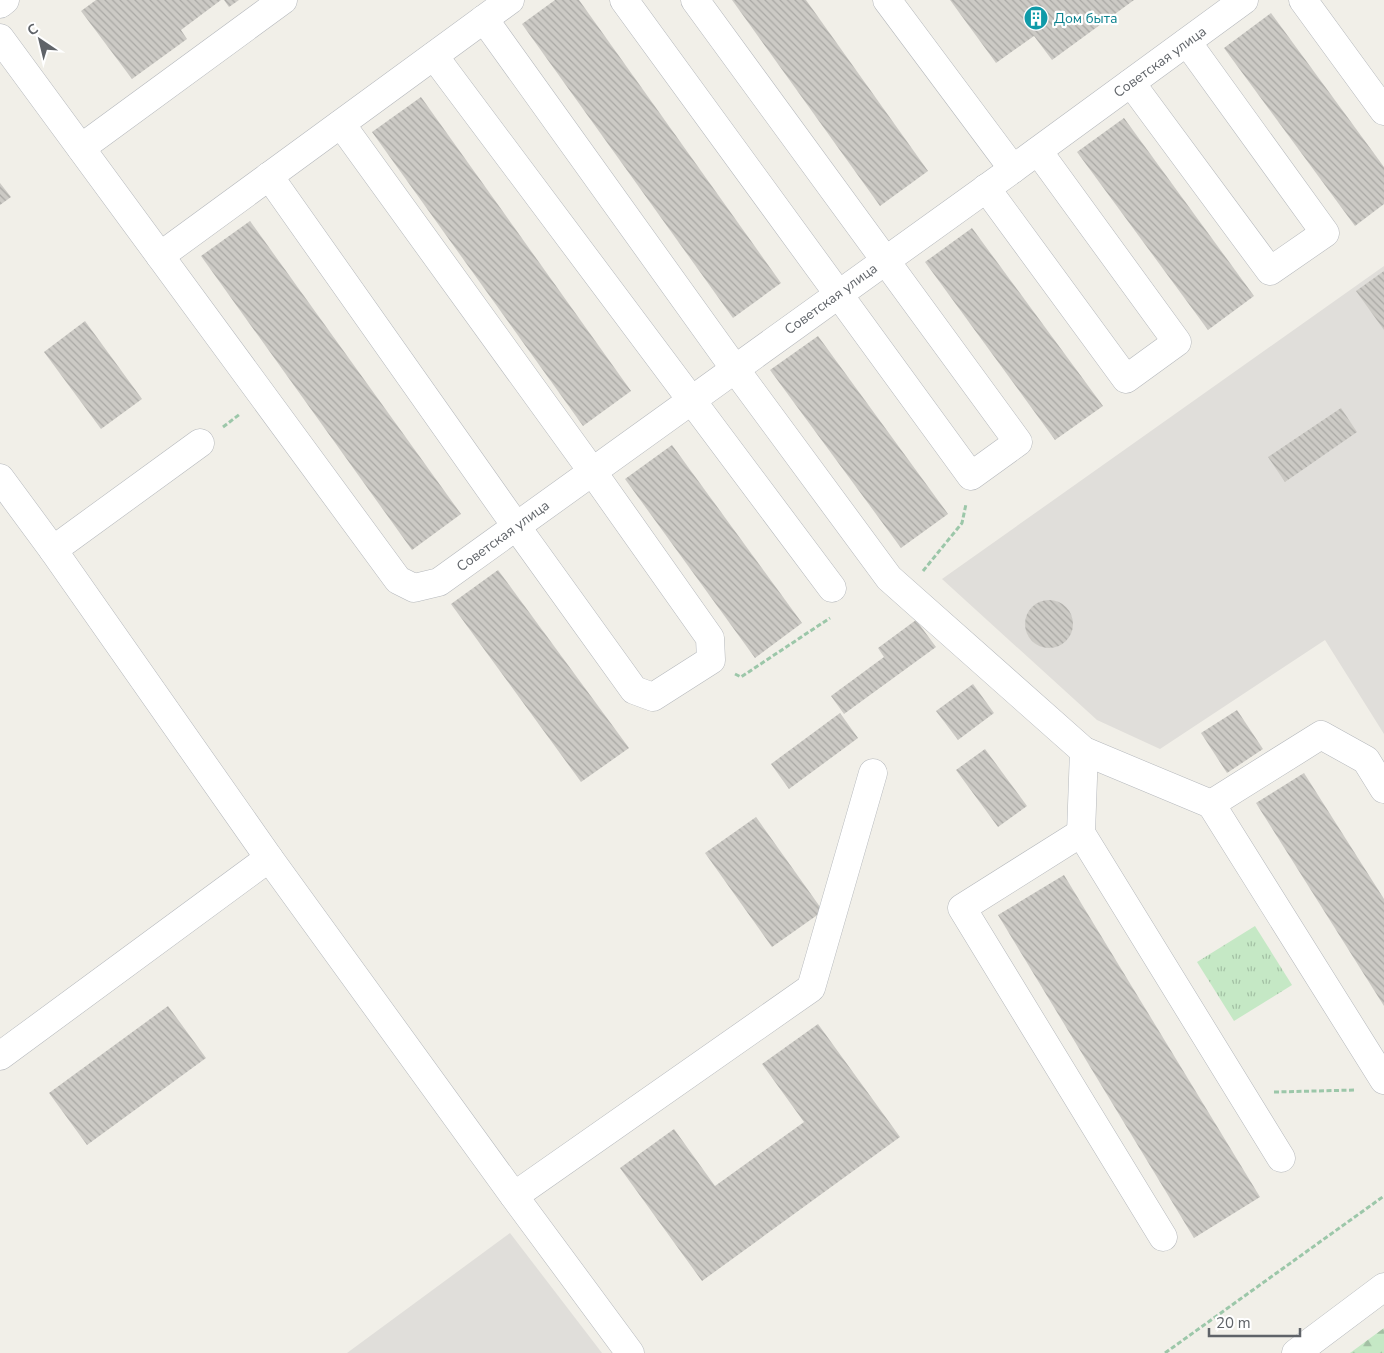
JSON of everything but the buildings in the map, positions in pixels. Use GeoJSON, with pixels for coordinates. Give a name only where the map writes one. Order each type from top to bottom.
{"type":"FeatureCollection","features":[{"type":"Feature","properties":{"kind":"street"},"geometry":{"type":"LineString","coordinates":[[0,4],[5,0]]}},
{"type":"Feature","properties":{"kind":"street"},"geometry":{"type":"LineString","coordinates":[[80,148],[283,0]]}},
{"type":"Feature","properties":{"kind":"street"},"geometry":{"type":"LineString","coordinates":[[160,256],[510,0]]}},
{"type":"Feature","properties":{"kind":"street"},"geometry":{"type":"LineString","coordinates":[[624,0],[971,476],[1018,442],[695,0]]}},
{"type":"Feature","properties":{"kind":"street"},"geometry":{"type":"LineString","coordinates":[[887,0],[1013,169]]}},
{"type":"Feature","properties":{"kind":"street"},"geometry":{"type":"LineString","coordinates":[[1303,0],[1384,111]]}},
{"type":"Feature","properties":{"kind":"street","name":"Советская улица"},"geometry":{"type":"LineString","coordinates":[[263,397],[398,580],[414,588],[439,582],[1038,151],[1187,42],[1230,4]]}},
{"type":"Feature","properties":{"kind":"street"},"geometry":{"type":"LineString","coordinates":[[484,19],[735,369],[889,578],[1084,751],[1211,804],[1384,1080]]}},
{"type":"Feature","properties":{"kind":"street"},"geometry":{"type":"LineString","coordinates":[[0,38],[263,397]]}},
{"type":"Feature","properties":{"kind":"street"},"geometry":{"type":"LineString","coordinates":[[1131,82],[1270,271],[1325,232],[1187,42]]}},
{"type":"Feature","properties":{"kind":"street"},"geometry":{"type":"LineString","coordinates":[[434,56],[832,588]]}},
{"type":"Feature","properties":{"kind":"street"},"geometry":{"type":"LineString","coordinates":[[269,176],[634,690],[653,697],[711,660],[710,638],[592,471],[341,124]]}},
{"type":"Feature","properties":{"kind":"street"},"geometry":{"type":"LineString","coordinates":[[986,188],[1126,379],[1177,342],[1038,151]]}},
{"type":"Feature","properties":{"kind":"street"},"geometry":{"type":"LineString","coordinates":[[52,550],[200,443]]}},
{"type":"Feature","properties":{"kind":"street"},"geometry":{"type":"LineString","coordinates":[[0,478],[269,858],[630,1353]]}},
{"type":"Feature","properties":{"kind":"street"},"geometry":{"type":"LineString","coordinates":[[1211,804],[1321,735],[1366,760],[1384,788]]}},
{"type":"Feature","properties":{"kind":"street"},"geometry":{"type":"LineString","coordinates":[[1084,751],[1081,833],[1281,1158]]}},
{"type":"Feature","properties":{"kind":"street"},"geometry":{"type":"LineString","coordinates":[[514,1196],[811,988],[873,773]]}},
{"type":"Feature","properties":{"kind":"street"},"geometry":{"type":"LineString","coordinates":[[1081,833],[962,908],[1162,1237]]}},
{"type":"Feature","properties":{"kind":"street"},"geometry":{"type":"LineString","coordinates":[[0,1056],[269,858]]}},
{"type":"Feature","properties":{"kind":"street"},"geometry":{"type":"LineString","coordinates":[[1296,1353],[1384,1288]]}},
{"type":"Feature","properties":{"kind":"path"},"geometry":{"type":"LineString","coordinates":[[200,443],[263,397]]}},
{"type":"Feature","properties":{"kind":"path"},"geometry":{"type":"LineString","coordinates":[[906,593],[962,523],[971,476]]}},
{"type":"Feature","properties":{"kind":"path"},"geometry":{"type":"LineString","coordinates":[[711,660],[741,677],[832,616]]}},
{"type":"Feature","properties":{"kind":"path"},"geometry":{"type":"LineString","coordinates":[[1241,1093],[1355,1090]]}},
{"type":"Feature","properties":{"kind":"path"},"geometry":{"type":"LineString","coordinates":[[1165,1353],[1384,1196]]}},
{"type":"Feature","properties":{"kind":"shaded area"},"geometry":{"type":"Polygon","coordinates":[[[1384,266],[1384,734],[1325,640],[1160,749],[1097,720],[942,579],[1384,266]]]}},
{"type":"Feature","properties":{"kind":"shaded area"},"geometry":{"type":"Polygon","coordinates":[[[510,1233],[602,1353],[347,1353],[510,1233]]]}},
{"type":"Feature","properties":{"kind":"green space"},"geometry":{"type":"Polygon","coordinates":[[[1255,926],[1292,985],[1234,1021],[1197,962],[1255,926]]]}},
{"type":"Feature","properties":{"kind":"green space"},"geometry":{"type":"Polygon","coordinates":[[[1384,1328],[1384,1353],[1350,1353],[1384,1328]]]}},
{"type":"Feature","properties":{"kind":"place","name":"Дом быта"},"geometry":{"type":"Point","coordinates":[1036,18]}}]}
